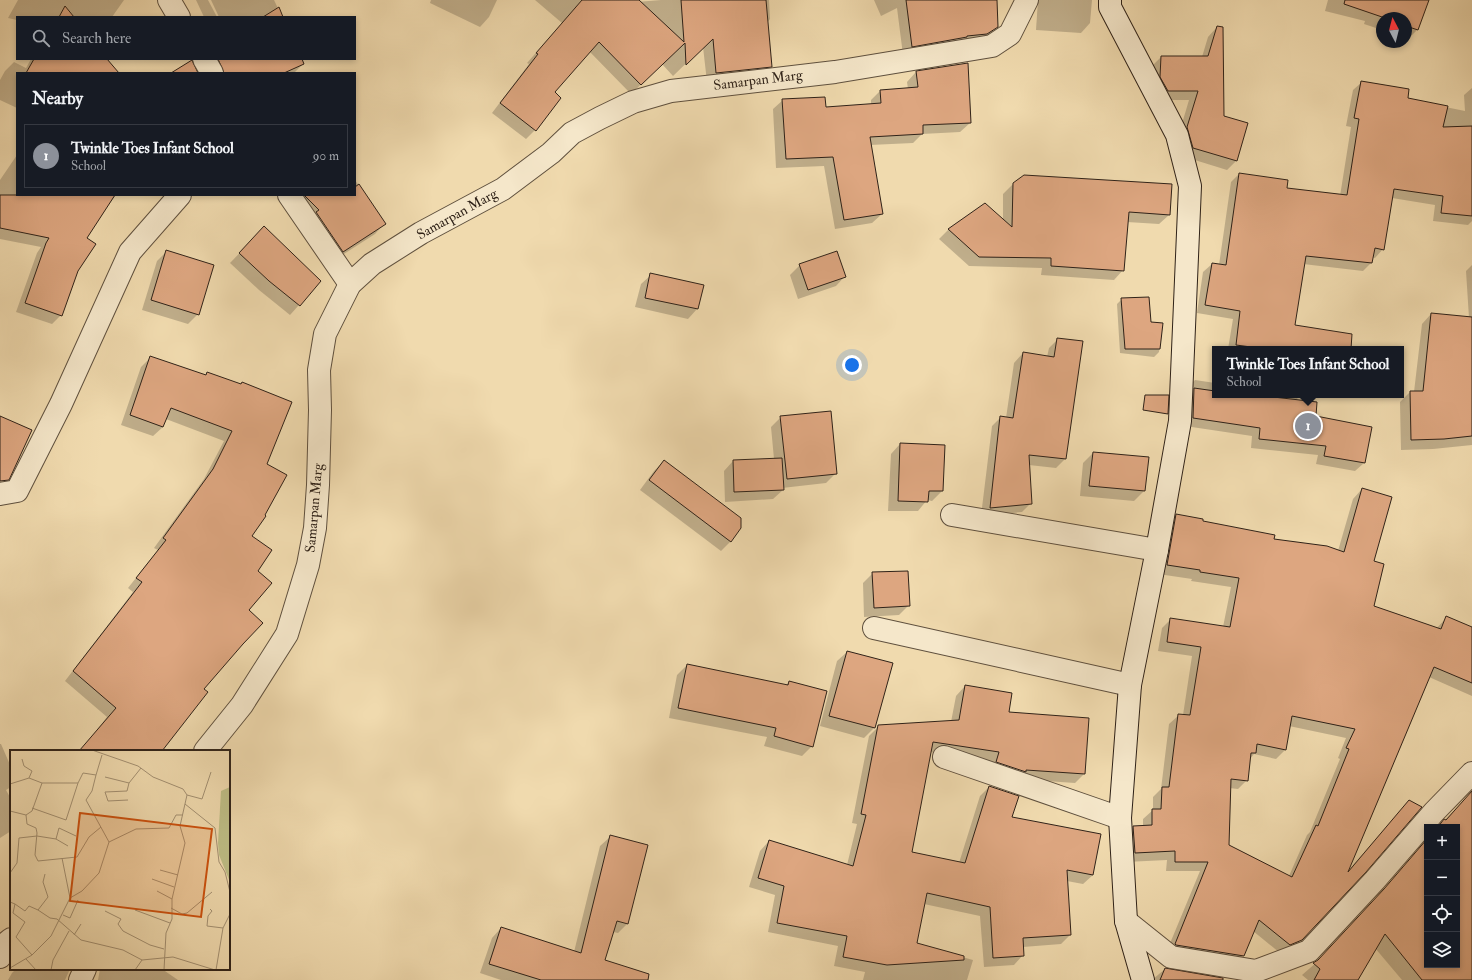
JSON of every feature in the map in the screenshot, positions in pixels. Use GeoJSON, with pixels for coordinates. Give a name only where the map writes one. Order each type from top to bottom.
{"type":"FeatureCollection","features":[{"type":"Feature","properties":{"kind":"street"},"geometry":{"type":"LineString","coordinates":[[169,0],[178,16]]}},
{"type":"Feature","properties":{"kind":"street","name":"Samarpan Marg"},"geometry":{"type":"LineString","coordinates":[[206,750],[242,705],[287,634],[308,565],[315,528],[320,410],[319,370],[325,334],[350,284],[372,264],[421,233],[503,189],[551,153],[572,133],[633,102],[671,91],[744,81],[835,72],[992,46],[1010,34],[1027,0]]}},
{"type":"Feature","properties":{"kind":"street"},"geometry":{"type":"LineString","coordinates":[[1110,0],[1110,7],[1177,135],[1190,186],[1180,421],[1157,550],[1130,685],[1120,818],[1126,921],[1143,980]]}},
{"type":"Feature","properties":{"kind":"street"},"geometry":{"type":"LineString","coordinates":[[205,60],[211,72]]}},
{"type":"Feature","properties":{"kind":"street"},"geometry":{"type":"LineString","coordinates":[[0,494],[17,491],[61,404],[130,252],[179,196]]}},
{"type":"Feature","properties":{"kind":"street"},"geometry":{"type":"LineString","coordinates":[[290,196],[350,284]]}},
{"type":"Feature","properties":{"kind":"street"},"geometry":{"type":"LineString","coordinates":[[952,515],[1157,550]]}},
{"type":"Feature","properties":{"kind":"street"},"geometry":{"type":"LineString","coordinates":[[874,628],[1130,685]]}},
{"type":"Feature","properties":{"kind":"street"},"geometry":{"type":"LineString","coordinates":[[944,757],[1120,818]]}},
{"type":"Feature","properties":{"kind":"street"},"geometry":{"type":"LineString","coordinates":[[1126,921],[1171,957],[1256,971],[1309,951],[1375,880],[1434,812],[1472,773]]}},
{"type":"Feature","properties":{"kind":"street"},"geometry":{"type":"LineString","coordinates":[[80,980],[85,970]]}},
{"type":"Feature","properties":{"kind":"building"},"geometry":{"type":"Polygon","coordinates":[[[582,0],[639,0],[684,42],[681,0],[766,0],[772,67],[716,73],[713,39],[686,65],[685,43],[641,85],[599,42],[555,92],[561,98],[536,131],[500,103],[538,54],[536,53],[582,0]]]}},
{"type":"Feature","properties":{"kind":"building"},"geometry":{"type":"Polygon","coordinates":[[[906,0],[997,0],[998,27],[987,34],[967,36],[912,47],[906,0]]]}},
{"type":"Feature","properties":{"kind":"building"},"geometry":{"type":"Polygon","coordinates":[[[1345,0],[1429,0],[1418,30],[1412,28],[1412,12],[1376,12],[1376,15],[1344,4],[1345,0]]]}},
{"type":"Feature","properties":{"kind":"building"},"geometry":{"type":"Polygon","coordinates":[[[65,6],[73,16],[60,16],[65,6]]]}},
{"type":"Feature","properties":{"kind":"building"},"geometry":{"type":"Polygon","coordinates":[[[279,7],[283,16],[265,16],[279,7]]]}},
{"type":"Feature","properties":{"kind":"building"},"geometry":{"type":"Polygon","coordinates":[[[1217,26],[1223,27],[1224,116],[1248,123],[1237,161],[1193,148],[1187,127],[1198,91],[1168,91],[1160,77],[1161,56],[1208,56],[1217,26]]]}},
{"type":"Feature","properties":{"kind":"building"},"geometry":{"type":"Polygon","coordinates":[[[33,60],[108,60],[118,72],[27,72],[33,60]]]}},
{"type":"Feature","properties":{"kind":"building"},"geometry":{"type":"Polygon","coordinates":[[[192,60],[198,72],[173,72],[192,60]]]}},
{"type":"Feature","properties":{"kind":"building"},"geometry":{"type":"Polygon","coordinates":[[[218,60],[302,60],[304,64],[286,72],[224,72],[218,60]]]}},
{"type":"Feature","properties":{"kind":"building"},"geometry":{"type":"Polygon","coordinates":[[[968,63],[971,123],[923,125],[923,134],[870,137],[883,214],[844,220],[833,157],[786,159],[782,99],[825,97],[826,107],[881,103],[880,90],[918,87],[916,71],[968,63]]]}},
{"type":"Feature","properties":{"kind":"building"},"geometry":{"type":"Polygon","coordinates":[[[1361,81],[1409,89],[1408,98],[1448,106],[1443,127],[1472,126],[1472,216],[1441,213],[1443,196],[1394,189],[1384,250],[1375,248],[1372,263],[1306,256],[1295,325],[1352,334],[1351,346],[1236,345],[1240,311],[1205,305],[1212,263],[1226,265],[1239,173],[1288,180],[1287,188],[1347,195],[1359,119],[1354,118],[1361,81]]]}},
{"type":"Feature","properties":{"kind":"building"},"geometry":{"type":"Polygon","coordinates":[[[1024,175],[1172,184],[1170,215],[1129,212],[1124,271],[1051,266],[1051,258],[979,257],[948,229],[985,203],[1012,227],[1013,183],[1024,175]]]}},
{"type":"Feature","properties":{"kind":"building"},"geometry":{"type":"Polygon","coordinates":[[[359,184],[386,224],[343,252],[316,212],[319,210],[305,196],[356,196],[356,186],[359,184]]]}},
{"type":"Feature","properties":{"kind":"building"},"geometry":{"type":"Polygon","coordinates":[[[0,195],[114,196],[87,238],[96,244],[78,271],[62,316],[25,303],[49,238],[0,228],[0,195]]]}},
{"type":"Feature","properties":{"kind":"building"},"geometry":{"type":"Polygon","coordinates":[[[264,226],[321,281],[300,306],[269,281],[239,253],[264,226]]]}},
{"type":"Feature","properties":{"kind":"building"},"geometry":{"type":"Polygon","coordinates":[[[166,250],[214,265],[199,315],[151,300],[166,250]]]}},
{"type":"Feature","properties":{"kind":"building"},"geometry":{"type":"Polygon","coordinates":[[[837,251],[846,277],[808,290],[799,264],[837,251]]]}},
{"type":"Feature","properties":{"kind":"building"},"geometry":{"type":"Polygon","coordinates":[[[650,273],[704,285],[698,309],[645,298],[650,273]]]}},
{"type":"Feature","properties":{"kind":"building"},"geometry":{"type":"Polygon","coordinates":[[[1149,297],[1151,322],[1163,323],[1160,349],[1125,349],[1121,298],[1149,297]]]}},
{"type":"Feature","properties":{"kind":"building"},"geometry":{"type":"Polygon","coordinates":[[[1431,313],[1472,317],[1472,436],[1411,440],[1410,391],[1423,391],[1431,313]]]}},
{"type":"Feature","properties":{"kind":"building"},"geometry":{"type":"Polygon","coordinates":[[[1057,338],[1083,341],[1066,459],[1029,455],[1032,504],[990,508],[1000,416],[1013,418],[1023,352],[1054,357],[1057,338]]]}},
{"type":"Feature","properties":{"kind":"building"},"geometry":{"type":"Polygon","coordinates":[[[150,356],[206,375],[207,372],[241,384],[242,382],[292,402],[267,464],[287,475],[265,515],[266,516],[252,536],[272,550],[258,571],[272,583],[249,610],[263,623],[204,689],[208,692],[163,750],[80,750],[116,708],[73,671],[142,582],[136,578],[166,540],[163,538],[213,469],[232,431],[171,408],[163,427],[130,415],[150,356]]]}},
{"type":"Feature","properties":{"kind":"building"},"geometry":{"type":"Polygon","coordinates":[[[1194,388],[1212,391],[1212,398],[1282,398],[1317,402],[1316,416],[1372,427],[1365,463],[1324,456],[1326,446],[1259,439],[1260,428],[1193,418],[1194,388]]]}},
{"type":"Feature","properties":{"kind":"building"},"geometry":{"type":"Polygon","coordinates":[[[1145,395],[1169,395],[1168,414],[1143,410],[1145,395]]]}},
{"type":"Feature","properties":{"kind":"building"},"geometry":{"type":"Polygon","coordinates":[[[831,411],[837,474],[787,479],[780,416],[831,411]]]}},
{"type":"Feature","properties":{"kind":"building"},"geometry":{"type":"Polygon","coordinates":[[[0,416],[32,430],[9,480],[0,481],[0,416]]]}},
{"type":"Feature","properties":{"kind":"building"},"geometry":{"type":"Polygon","coordinates":[[[900,443],[945,445],[943,491],[929,491],[928,502],[898,501],[900,443]]]}},
{"type":"Feature","properties":{"kind":"building"},"geometry":{"type":"Polygon","coordinates":[[[1093,452],[1149,457],[1145,491],[1089,486],[1093,452]]]}},
{"type":"Feature","properties":{"kind":"building"},"geometry":{"type":"Polygon","coordinates":[[[782,458],[784,490],[734,492],[733,460],[782,458]]]}},
{"type":"Feature","properties":{"kind":"building"},"geometry":{"type":"Polygon","coordinates":[[[664,460],[741,518],[741,528],[731,542],[649,480],[664,460]]]}},
{"type":"Feature","properties":{"kind":"building"},"geometry":{"type":"Polygon","coordinates":[[[1362,488],[1392,497],[1374,561],[1384,564],[1374,606],[1441,629],[1446,616],[1472,627],[1472,683],[1434,667],[1348,872],[1409,800],[1422,807],[1366,872],[1302,940],[1290,945],[1259,920],[1244,956],[1176,945],[1175,944],[1208,862],[1175,862],[1175,851],[1135,853],[1133,826],[1152,825],[1152,809],[1161,809],[1162,787],[1169,787],[1178,714],[1190,715],[1201,647],[1167,642],[1170,618],[1230,627],[1239,578],[1167,565],[1176,514],[1203,519],[1203,521],[1275,535],[1274,539],[1327,546],[1344,552],[1362,488]],[[1292,716],[1286,750],[1257,744],[1256,753],[1251,753],[1248,781],[1231,779],[1229,845],[1292,877],[1316,825],[1318,826],[1349,749],[1346,748],[1355,729],[1292,716]]]}},
{"type":"Feature","properties":{"kind":"building"},"geometry":{"type":"Polygon","coordinates":[[[908,571],[910,606],[874,608],[872,572],[908,571]]]}},
{"type":"Feature","properties":{"kind":"building"},"geometry":{"type":"Polygon","coordinates":[[[847,651],[893,663],[875,728],[829,716],[847,651]]]}},
{"type":"Feature","properties":{"kind":"building"},"geometry":{"type":"Polygon","coordinates":[[[687,664],[788,685],[789,681],[827,691],[813,747],[774,736],[776,728],[678,708],[687,664]]]}},
{"type":"Feature","properties":{"kind":"building"},"geometry":{"type":"Polygon","coordinates":[[[965,685],[1012,693],[1009,712],[1089,718],[1085,774],[1026,770],[1026,772],[996,762],[999,752],[933,742],[912,852],[965,863],[989,786],[1019,796],[1012,817],[1101,834],[1093,875],[1067,870],[1071,935],[1023,938],[1024,956],[993,958],[990,907],[927,893],[917,943],[964,956],[964,960],[887,965],[843,957],[847,936],[777,923],[784,886],[758,878],[769,840],[853,866],[866,815],[861,814],[878,725],[959,720],[965,685]]]}},
{"type":"Feature","properties":{"kind":"building"},"geometry":{"type":"Polygon","coordinates":[[[1472,791],[1472,980],[1422,980],[1385,934],[1358,980],[1314,980],[1320,969],[1313,963],[1318,960],[1384,889],[1424,842],[1424,968],[1460,968],[1460,824],[1440,824],[1444,819],[1446,820],[1472,791]]]}},
{"type":"Feature","properties":{"kind":"building"},"geometry":{"type":"Polygon","coordinates":[[[610,835],[648,845],[628,924],[617,921],[605,960],[649,974],[648,980],[541,980],[489,964],[501,927],[581,953],[610,835]]]}},
{"type":"Feature","properties":{"kind":"building"},"geometry":{"type":"Polygon","coordinates":[[[1165,968],[1223,978],[1223,980],[1160,980],[1165,968]]]}},
{"type":"Feature","properties":{"kind":"place","name":"Twinkle Toes Infant School"},"geometry":{"type":"Point","coordinates":[1308,426]}}]}
